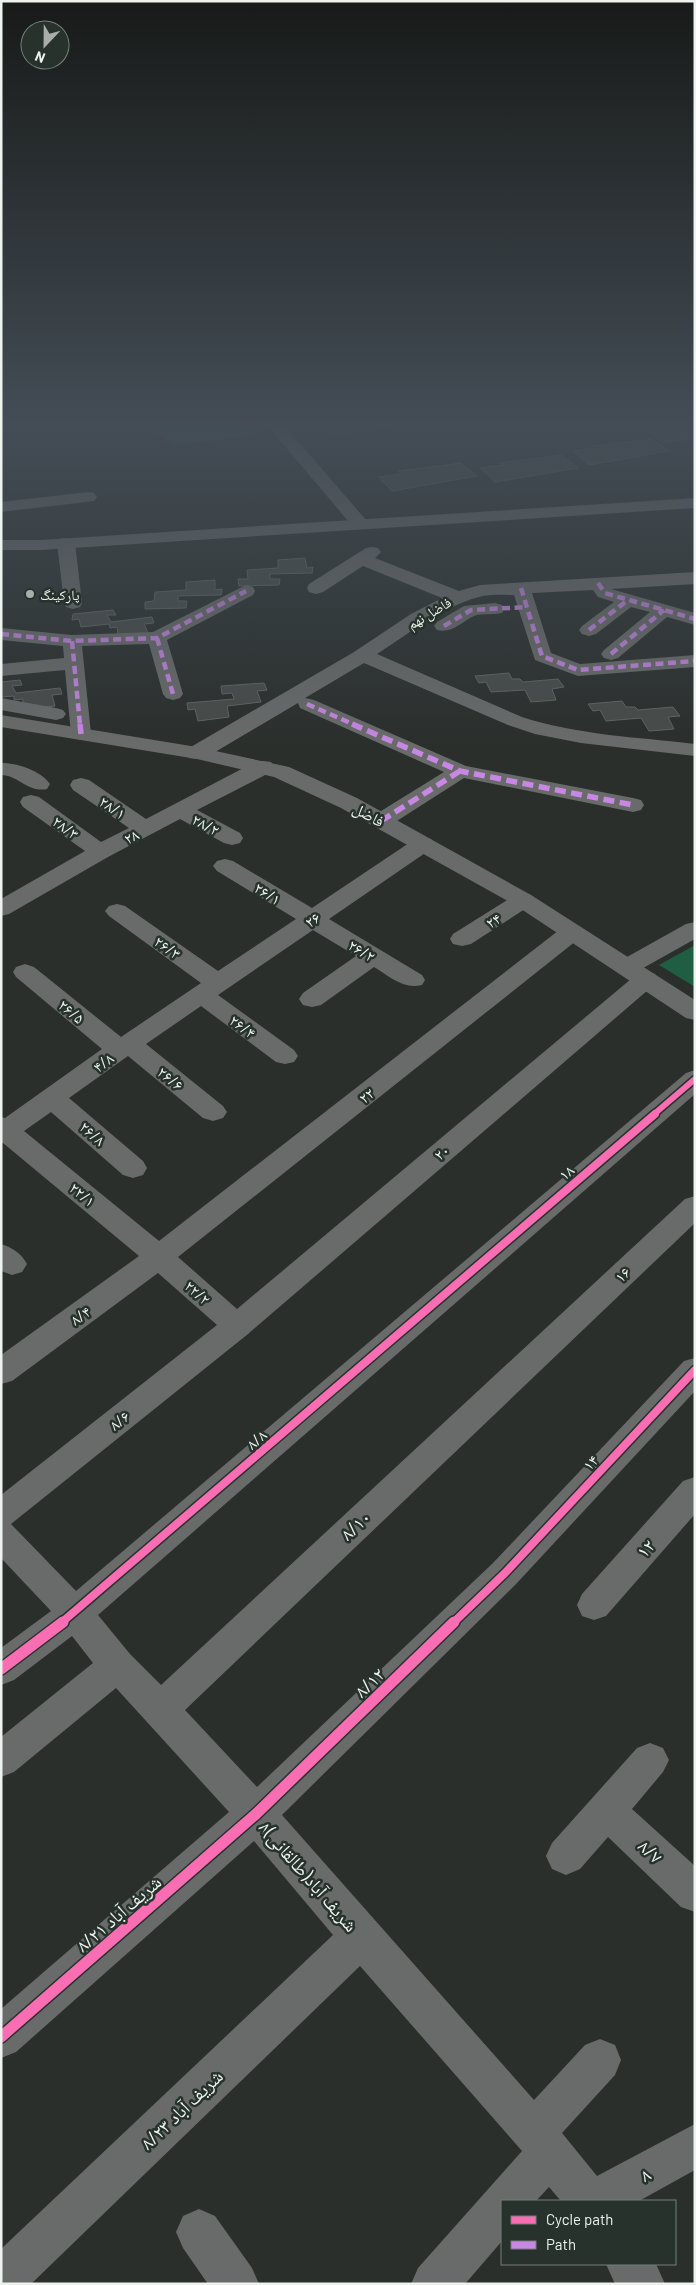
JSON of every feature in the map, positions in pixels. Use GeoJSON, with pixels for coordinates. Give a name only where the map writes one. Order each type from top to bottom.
{"type":"FeatureCollection","features":[{"type":"Feature","properties":{"kind":"street"},"geometry":{"type":"LineString","coordinates":[[1,545],[41,545],[242,532]]}},
{"type":"Feature","properties":{"kind":"street"},"geometry":{"type":"LineString","coordinates":[[66,543],[73,603]]}},
{"type":"Feature","properties":{"kind":"street"},"geometry":{"type":"LineString","coordinates":[[1,552],[41,545]]}},
{"type":"Feature","properties":{"kind":"street"},"geometry":{"type":"LineString","coordinates":[[316,588],[367,556],[456,597]]}},
{"type":"Feature","properties":{"kind":"street","name":"فاضل نهم"},"geometry":{"type":"LineString","coordinates":[[197,753],[363,656],[435,607],[456,597],[480,591],[695,578]]}},
{"type":"Feature","properties":{"kind":"street"},"geometry":{"type":"LineString","coordinates":[[598,583],[605,593],[695,619]]}},
{"type":"Feature","properties":{"kind":"street"},"geometry":{"type":"LineString","coordinates":[[521,588],[542,656],[578,670],[695,660]]}},
{"type":"Feature","properties":{"kind":"street"},"geometry":{"type":"LineString","coordinates":[[1,634],[72,642],[157,638],[246,591]]}},
{"type":"Feature","properties":{"kind":"street"},"geometry":{"type":"LineString","coordinates":[[589,630],[628,600]]}},
{"type":"Feature","properties":{"kind":"street"},"geometry":{"type":"LineString","coordinates":[[444,626],[471,610],[527,607]]}},
{"type":"Feature","properties":{"kind":"street"},"geometry":{"type":"LineString","coordinates":[[611,654],[664,610]]}},
{"type":"Feature","properties":{"kind":"street"},"geometry":{"type":"LineString","coordinates":[[157,638],[173,694]]}},
{"type":"Feature","properties":{"kind":"street"},"geometry":{"type":"LineString","coordinates":[[1,642],[17,641],[22,646],[56,650],[65,664],[81,734]]}},
{"type":"Feature","properties":{"kind":"street"},"geometry":{"type":"LineString","coordinates":[[65,664],[72,642]]}},
{"type":"Feature","properties":{"kind":"street"},"geometry":{"type":"LineString","coordinates":[[363,656],[515,721],[542,730],[581,737],[695,750]]}},
{"type":"Feature","properties":{"kind":"street"},"geometry":{"type":"LineString","coordinates":[[1,670],[65,664]]}},
{"type":"Feature","properties":{"kind":"street"},"geometry":{"type":"LineString","coordinates":[[1,704],[56,714]]}},
{"type":"Feature","properties":{"kind":"street"},"geometry":{"type":"LineString","coordinates":[[306,704],[460,772],[633,805]]}},
{"type":"Feature","properties":{"kind":"street","name":"فاضل"},"geometry":{"type":"LineString","coordinates":[[1,721],[197,753],[281,772],[348,803],[523,900],[695,1012]]}},
{"type":"Feature","properties":{"kind":"street","name":"۲۸"},"geometry":{"type":"LineString","coordinates":[[1,909],[100,852],[263,767]]}},
{"type":"Feature","properties":{"kind":"street","name":"۲۸/۳"},"geometry":{"type":"LineString","coordinates":[[1,769],[12,769],[35,793],[100,852]]}},
{"type":"Feature","properties":{"kind":"street"},"geometry":{"type":"LineString","coordinates":[[381,821],[460,772]]}},
{"type":"Feature","properties":{"kind":"street","name":"۲۸/۱"},"geometry":{"type":"LineString","coordinates":[[81,785],[145,829]]}},
{"type":"Feature","properties":{"kind":"street","name":"۲۸/۲"},"geometry":{"type":"LineString","coordinates":[[181,811],[232,838]]}},
{"type":"Feature","properties":{"kind":"street","name":"۲۶"},"geometry":{"type":"LineString","coordinates":[[210,989],[423,844]]}},
{"type":"Feature","properties":{"kind":"street","name":"۲۶/۱"},"geometry":{"type":"LineString","coordinates":[[225,866],[312,919]]}},
{"type":"Feature","properties":{"kind":"street","name":"۲۴"},"geometry":{"type":"LineString","coordinates":[[462,939],[523,900]]}},
{"type":"Feature","properties":{"kind":"street","name":"۲۶/۳"},"geometry":{"type":"LineString","coordinates":[[117,911],[210,989]]}},
{"type":"Feature","properties":{"kind":"street","name":"۲۶/۲"},"geometry":{"type":"LineString","coordinates":[[312,919],[413,980]]}},
{"type":"Feature","properties":{"kind":"street","name":"۲۰"},"geometry":{"type":"LineString","coordinates":[[237,1326],[636,973],[695,929]]}},
{"type":"Feature","properties":{"kind":"street","name":"۲۲"},"geometry":{"type":"LineString","coordinates":[[159,1257],[572,932]]}},
{"type":"Feature","properties":{"kind":"street"},"geometry":{"type":"LineString","coordinates":[[312,999],[373,956]]}},
{"type":"Feature","properties":{"kind":"street","name":"۲۶/۵"},"geometry":{"type":"LineString","coordinates":[[25,972],[124,1046]]}},
{"type":"Feature","properties":{"kind":"street","name":"۴/۸"},"geometry":{"type":"LineString","coordinates":[[3,1131],[53,1099],[124,1046],[210,989]]}},
{"type":"Feature","properties":{"kind":"street","name":"۲۶/۴"},"geometry":{"type":"LineString","coordinates":[[210,989],[284,1056]]}},
{"type":"Feature","properties":{"kind":"street","name":"۲۶/۶"},"geometry":{"type":"LineString","coordinates":[[124,1046],[213,1112]]}},
{"type":"Feature","properties":{"kind":"street","name":"۱۸"},"geometry":{"type":"LineString","coordinates":[[455,1286],[695,1078]]}},
{"type":"Feature","properties":{"kind":"street","name":"۲۶/۸"},"geometry":{"type":"LineString","coordinates":[[53,1099],[133,1168]]}},
{"type":"Feature","properties":{"kind":"street","name":"۲۲/۱"},"geometry":{"type":"LineString","coordinates":[[3,1131],[159,1257]]}},
{"type":"Feature","properties":{"kind":"street","name":"۱۶"},"geometry":{"type":"LineString","coordinates":[[550,1342],[695,1206]]}},
{"type":"Feature","properties":{"kind":"street","name":"۲۲/۲"},"geometry":{"type":"LineString","coordinates":[[159,1257],[237,1326]]}},
{"type":"Feature","properties":{"kind":"street","name":"۸/۴"},"geometry":{"type":"LineString","coordinates":[[1,1372],[159,1257]]}},
{"type":"Feature","properties":{"kind":"street","name":"۸/۸"},"geometry":{"type":"LineString","coordinates":[[1,1669],[75,1613],[455,1286]]}},
{"type":"Feature","properties":{"kind":"street","name":"۸/۶"},"geometry":{"type":"LineString","coordinates":[[1,1514],[237,1326]]}},
{"type":"Feature","properties":{"kind":"street","name":"۸/۱۰"},"geometry":{"type":"LineString","coordinates":[[160,1708],[550,1342]]}},
{"type":"Feature","properties":{"kind":"street","name":"۱۴"},"geometry":{"type":"LineString","coordinates":[[505,1573],[695,1370]]}},
{"type":"Feature","properties":{"kind":"street","name":"۱۲"},"geometry":{"type":"LineString","coordinates":[[594,1605],[695,1491]]}},
{"type":"Feature","properties":{"kind":"street","name":"۸شریف آباد(طالقانی)"},"geometry":{"type":"LineString","coordinates":[[1,1535],[75,1613],[117,1665],[160,1708],[256,1814],[361,1937],[542,2142],[588,2200]]}},
{"type":"Feature","properties":{"kind":"street","name":"۸/۱۲"},"geometry":{"type":"LineString","coordinates":[[256,1814],[505,1573]]}},
{"type":"Feature","properties":{"kind":"street"},"geometry":{"type":"LineString","coordinates":[[1,1760],[117,1665]]}},
{"type":"Feature","properties":{"kind":"street"},"geometry":{"type":"LineString","coordinates":[[566,1856],[650,1760]]}},
{"type":"Feature","properties":{"kind":"street","name":"۸/۷"},"geometry":{"type":"LineString","coordinates":[[606,1810],[695,1893]]}},
{"type":"Feature","properties":{"kind":"street","name":"شریف آباد ۸/۲۱"},"geometry":{"type":"LineString","coordinates":[[1,2037],[256,1814]]}},
{"type":"Feature","properties":{"kind":"street","name":"شریف آباد ۸/۲۳"},"geometry":{"type":"LineString","coordinates":[[1,2281],[361,1937]]}},
{"type":"Feature","properties":{"kind":"street"},"geometry":{"type":"LineString","coordinates":[[508,2200],[542,2142],[600,2060]]}},
{"type":"Feature","properties":{"kind":"street","name":"۸"},"geometry":{"type":"LineString","coordinates":[[597,2200],[695,2146]]}},
{"type":"Feature","properties":{"kind":"street"},"geometry":{"type":"LineString","coordinates":[[434,2284],[501,2208]]}},
{"type":"Feature","properties":{"kind":"street"},"geometry":{"type":"LineString","coordinates":[[199,2232],[236,2284]]}},
{"type":"Feature","properties":{"kind":"street"},"geometry":{"type":"LineString","coordinates":[[630,2265],[642,2284]]}},
{"type":"Feature","properties":{"kind":"green space"},"geometry":{"type":"Polygon","coordinates":[[[695,945],[695,987],[659,965],[695,945]]]}},
{"type":"Feature","properties":{"kind":"building"},"geometry":{"type":"Polygon","coordinates":[[[305,558],[307,568],[313,567],[312,573],[270,574],[270,579],[280,579],[279,585],[239,586],[238,579],[248,579],[247,570],[278,568],[278,560],[305,558]]]}},
{"type":"Feature","properties":{"kind":"building"},"geometry":{"type":"Polygon","coordinates":[[[215,580],[215,590],[222,589],[221,595],[178,596],[178,601],[187,601],[186,608],[145,609],[145,602],[154,601],[155,592],[186,590],[186,582],[215,580]]]}},
{"type":"Feature","properties":{"kind":"building"},"geometry":{"type":"Polygon","coordinates":[[[113,610],[116,615],[107,615],[111,622],[152,617],[154,623],[144,624],[148,633],[118,637],[117,627],[110,628],[109,624],[81,627],[79,619],[72,620],[73,614],[113,610]]]}},
{"type":"Feature","properties":{"kind":"building"},"geometry":{"type":"Polygon","coordinates":[[[509,673],[512,679],[520,679],[523,682],[558,679],[564,687],[552,689],[556,700],[531,702],[525,690],[491,692],[486,682],[479,683],[475,676],[509,673]]]}},
{"type":"Feature","properties":{"kind":"building"},"geometry":{"type":"Polygon","coordinates":[[[20,680],[22,685],[12,686],[16,693],[60,688],[62,694],[52,695],[55,706],[22,710],[23,699],[14,700],[14,696],[1,697],[1,682],[20,680]]]}},
{"type":"Feature","properties":{"kind":"building"},"geometry":{"type":"Polygon","coordinates":[[[264,683],[267,690],[257,691],[261,702],[227,706],[229,717],[198,721],[195,709],[188,710],[187,703],[234,699],[232,693],[222,694],[221,686],[264,683]]]}},
{"type":"Feature","properties":{"kind":"building"},"geometry":{"type":"Polygon","coordinates":[[[622,701],[626,707],[635,707],[638,710],[673,707],[680,716],[668,717],[674,729],[649,731],[641,718],[606,721],[600,710],[593,711],[588,704],[622,701]]]}},
{"type":"Feature","properties":{"kind":"marked path"},"geometry":{"type":"LineString","coordinates":[[598,583],[605,593],[695,619]]}},
{"type":"Feature","properties":{"kind":"marked path"},"geometry":{"type":"LineString","coordinates":[[521,588],[542,656],[578,670],[695,661]]}},
{"type":"Feature","properties":{"kind":"marked path"},"geometry":{"type":"LineString","coordinates":[[1,634],[72,641],[157,638],[246,591]]}},
{"type":"Feature","properties":{"kind":"marked path"},"geometry":{"type":"LineString","coordinates":[[589,630],[628,600]]}},
{"type":"Feature","properties":{"kind":"marked path"},"geometry":{"type":"LineString","coordinates":[[444,626],[471,610],[527,607]]}},
{"type":"Feature","properties":{"kind":"marked path"},"geometry":{"type":"LineString","coordinates":[[611,654],[664,610]]}},
{"type":"Feature","properties":{"kind":"marked path"},"geometry":{"type":"LineString","coordinates":[[157,638],[173,694]]}},
{"type":"Feature","properties":{"kind":"marked path"},"geometry":{"type":"LineString","coordinates":[[72,641],[81,734]]}},
{"type":"Feature","properties":{"kind":"marked path"},"geometry":{"type":"LineString","coordinates":[[307,704],[460,771],[633,805]]}},
{"type":"Feature","properties":{"kind":"marked path"},"geometry":{"type":"LineString","coordinates":[[381,821],[460,771]]}},
{"type":"Feature","properties":{"kind":"cycle path"},"geometry":{"type":"LineString","coordinates":[[1,1669],[75,1613],[695,1079]]}},
{"type":"Feature","properties":{"kind":"cycle path"},"geometry":{"type":"LineString","coordinates":[[1,2037],[256,1814],[505,1573],[695,1370]]}},
{"type":"Feature","properties":{"kind":"place","name":"پارکینگ"},"geometry":{"type":"Point","coordinates":[30,594]}}]}
